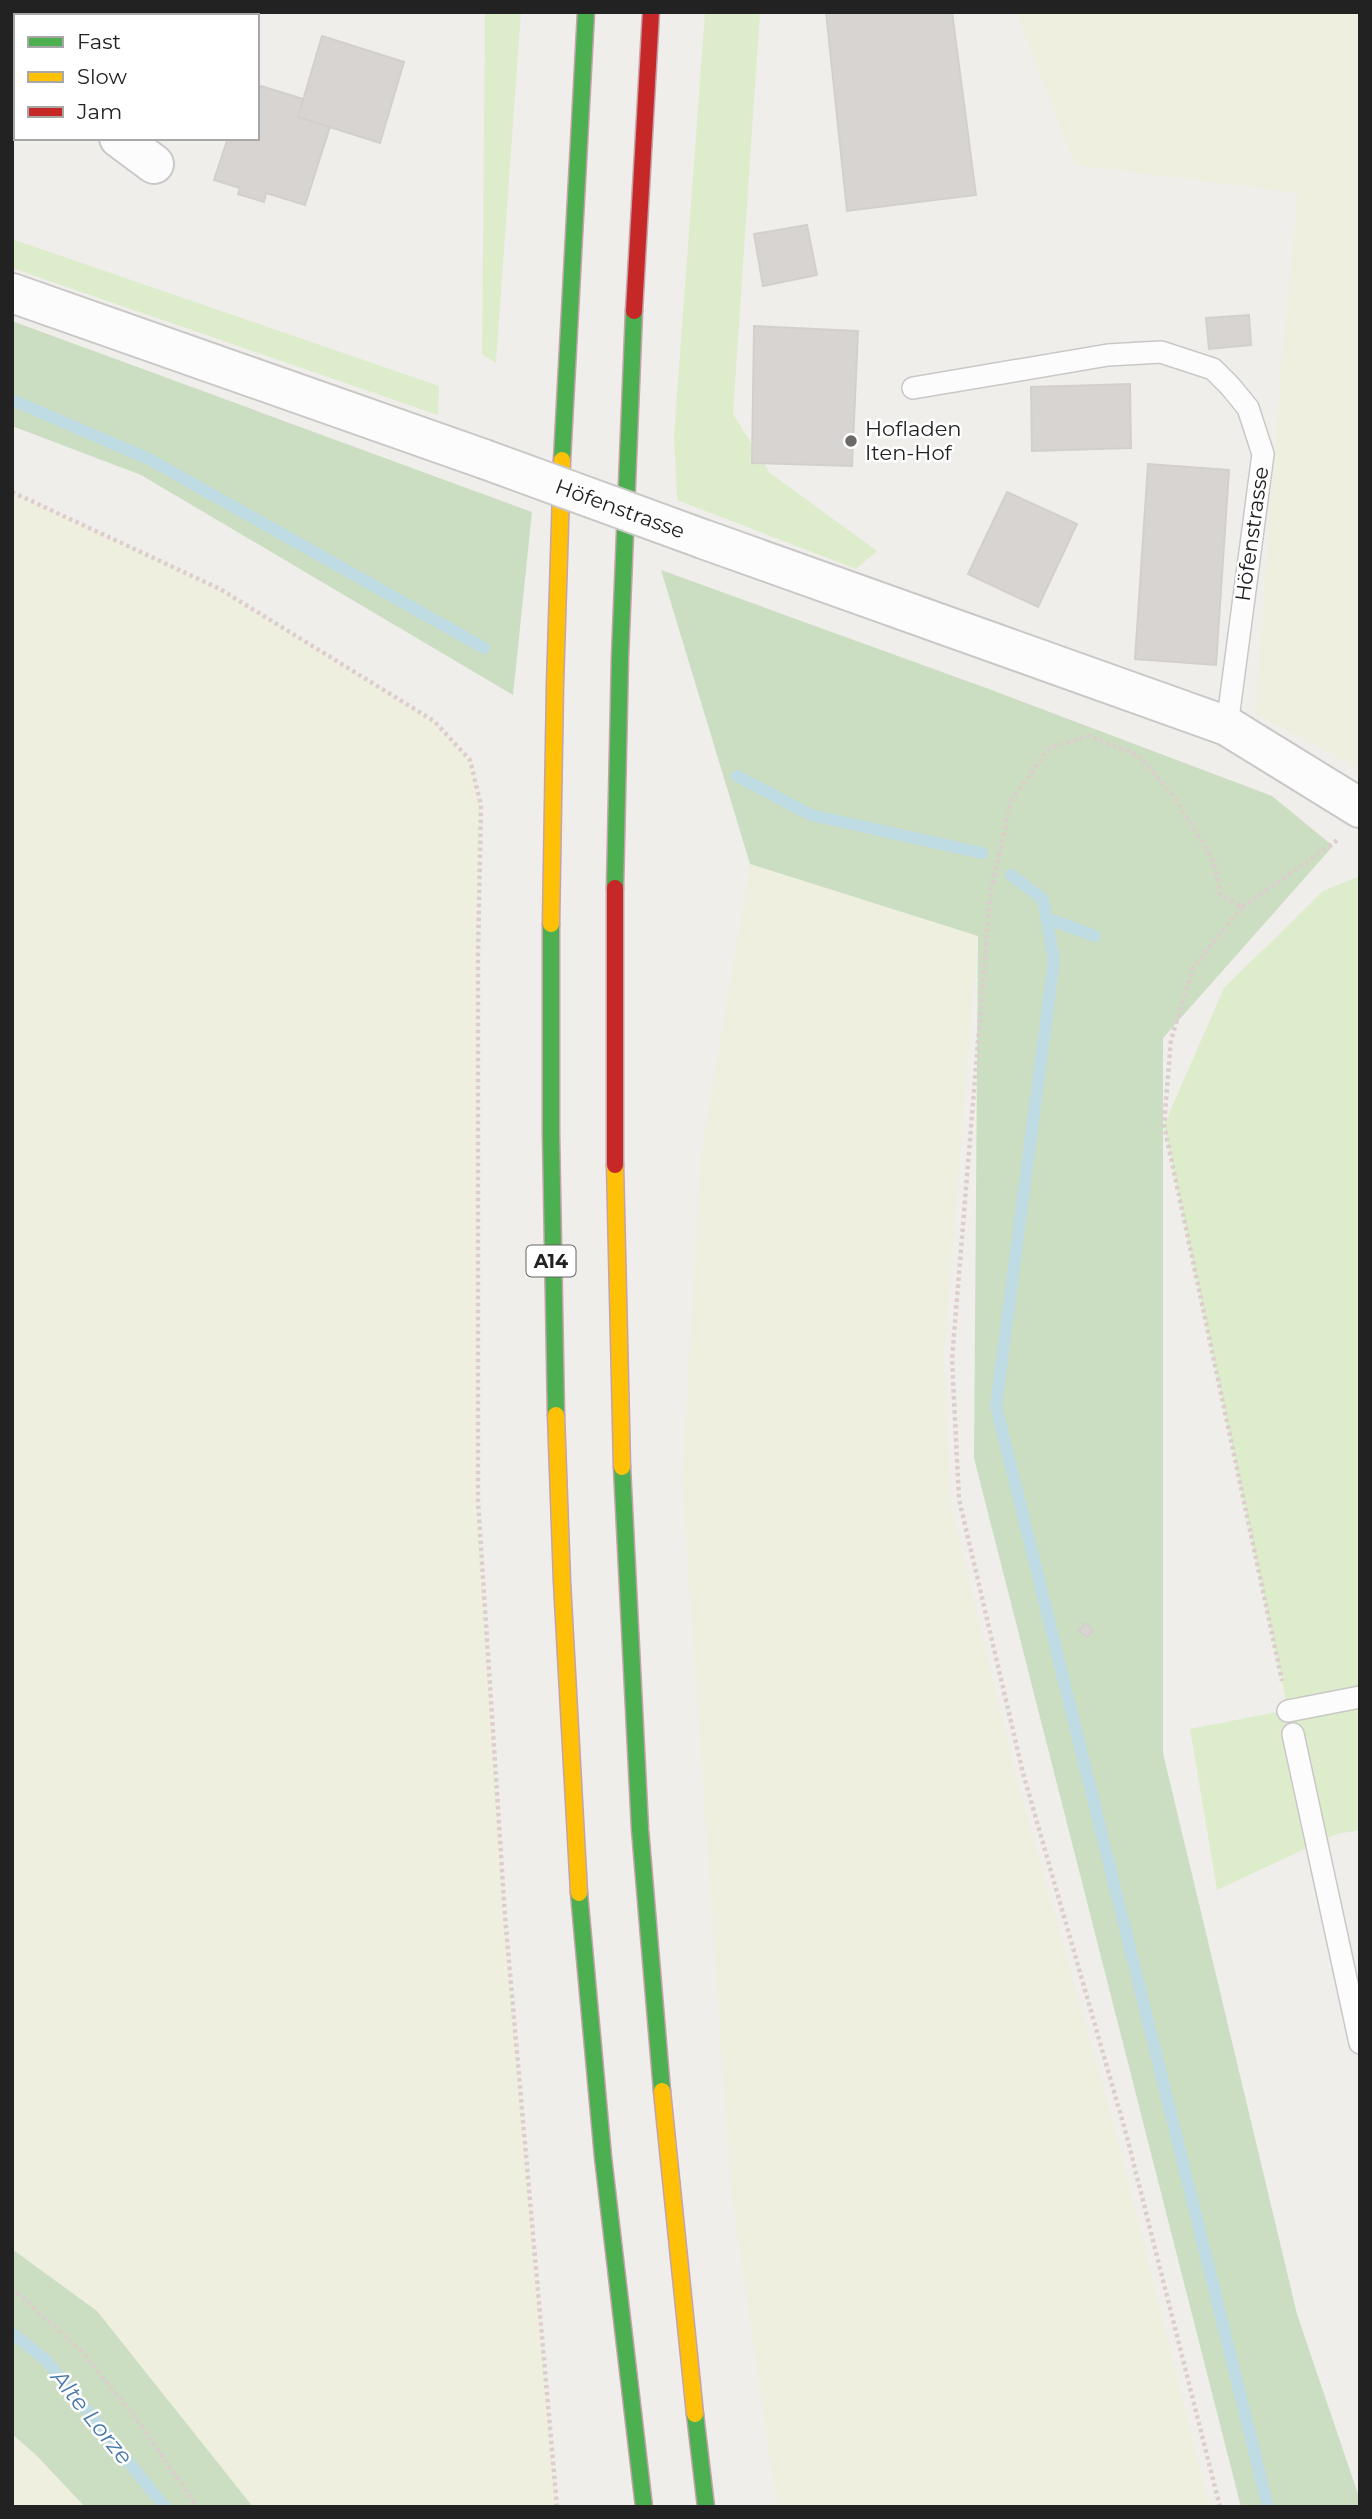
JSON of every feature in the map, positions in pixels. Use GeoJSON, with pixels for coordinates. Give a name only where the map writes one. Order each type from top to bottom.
{"type":"FeatureCollection","features":[{"type":"Feature","properties":{"kind":"highway","name":"A14"},"geometry":{"type":"LineString","coordinates":[[586,12],[573,215],[552,778],[549,1090],[552,1301],[560,1563],[594,2081],[644,2507]]}},
{"type":"Feature","properties":{"kind":"highway"},"geometry":{"type":"LineString","coordinates":[[651,12],[625,473],[619,633],[614,915],[617,1312],[633,1714],[647,1930],[665,2137],[706,2507]]}},
{"type":"Feature","properties":{"kind":"street"},"geometry":{"type":"LineString","coordinates":[[123,140],[154,164]]}},
{"type":"Feature","properties":{"kind":"street","name":"Höfenstrasse"},"geometry":{"type":"LineString","coordinates":[[12,293],[1227,726],[1354,820]]}},
{"type":"Feature","properties":{"kind":"lane","name":"Höfenstrasse"},"geometry":{"type":"LineString","coordinates":[[913,388],[1108,355],[1161,352],[1213,369],[1230,386],[1248,408],[1263,454],[1227,726]]}},
{"type":"Feature","properties":{"kind":"lane"},"geometry":{"type":"LineString","coordinates":[[1288,1711],[1360,1697]]}},
{"type":"Feature","properties":{"kind":"lane"},"geometry":{"type":"LineString","coordinates":[[1293,1734],[1360,2043]]}},
{"type":"Feature","properties":{"kind":"path"},"geometry":{"type":"LineString","coordinates":[[12,492],[220,589],[434,721],[470,760],[481,805],[478,955],[478,1501],[506,1930],[557,2507]]}},
{"type":"Feature","properties":{"kind":"path"},"geometry":{"type":"LineString","coordinates":[[1220,2507],[1127,2137],[1017,1747],[959,1499],[952,1359],[990,896],[1011,801],[1049,748],[1089,736],[1139,756],[1175,798],[1213,860],[1221,895],[1242,907]]}},
{"type":"Feature","properties":{"kind":"path"},"geometry":{"type":"LineString","coordinates":[[1288,1711],[1164,1125],[1171,1040],[1194,968],[1242,907],[1354,820]]}},
{"type":"Feature","properties":{"kind":"path"},"geometry":{"type":"LineString","coordinates":[[12,2288],[84,2354],[140,2424],[197,2507]]}},
{"type":"Feature","properties":{"kind":"green space"},"geometry":{"type":"Polygon","coordinates":[[[485,12],[521,12],[496,363],[482,354],[485,12]]]}},
{"type":"Feature","properties":{"kind":"green space"},"geometry":{"type":"Polygon","coordinates":[[[705,12],[760,12],[733,414],[770,473],[877,551],[856,569],[677,500],[674,436],[705,12]]]}},
{"type":"Feature","properties":{"kind":"green space"},"geometry":{"type":"Polygon","coordinates":[[[1016,12],[1360,12],[1360,769],[1255,714],[1281,369],[1298,193],[1075,165],[1016,12]]]}},
{"type":"Feature","properties":{"kind":"green space"},"geometry":{"type":"Polygon","coordinates":[[[12,239],[439,386],[438,415],[12,268],[12,239]]]}},
{"type":"Feature","properties":{"kind":"green space"},"geometry":{"type":"Polygon","coordinates":[[[12,321],[532,512],[513,695],[141,475],[12,426],[12,321]]]}},
{"type":"Feature","properties":{"kind":"green space"},"geometry":{"type":"Polygon","coordinates":[[[12,492],[220,589],[434,721],[470,760],[481,805],[478,955],[478,1501],[505,1916],[557,2507],[253,2507],[97,2311],[12,2249],[12,492]]]}},
{"type":"Feature","properties":{"kind":"green space"},"geometry":{"type":"Polygon","coordinates":[[[661,570],[989,689],[1272,796],[1333,846],[1163,1038],[1163,1753],[1297,2314],[1360,2500],[1360,2507],[1241,2507],[974,1458],[978,936],[750,864],[661,570]]]}},
{"type":"Feature","properties":{"kind":"green space"},"geometry":{"type":"Polygon","coordinates":[[[750,864],[978,936],[944,1355],[951,1504],[1018,1784],[1118,2139],[1210,2507],[777,2507],[731,2192],[682,1480],[701,1154],[750,864]]]}},
{"type":"Feature","properties":{"kind":"green space"},"geometry":{"type":"Polygon","coordinates":[[[1360,876],[1360,1830],[1337,1834],[1217,1890],[1190,1729],[1288,1710],[1164,1125],[1224,988],[1323,891],[1360,876]]]}},
{"type":"Feature","properties":{"kind":"green space"},"geometry":{"type":"Polygon","coordinates":[[[12,2249],[97,2311],[253,2507],[85,2507],[37,2456],[12,2434],[12,2249]]]}},
{"type":"Feature","properties":{"kind":"green space"},"geometry":{"type":"Polygon","coordinates":[[[12,2434],[37,2456],[85,2507],[12,2507],[12,2434]]]}},
{"type":"Feature","properties":{"kind":"building"},"geometry":{"type":"Polygon","coordinates":[[[826,12],[952,12],[976,195],[847,211],[826,12]]]}},
{"type":"Feature","properties":{"kind":"building"},"geometry":{"type":"Polygon","coordinates":[[[322,36],[404,62],[380,143],[298,117],[322,36]]]}},
{"type":"Feature","properties":{"kind":"building"},"geometry":{"type":"Polygon","coordinates":[[[261,86],[303,99],[298,117],[330,127],[305,205],[266,193],[264,202],[238,194],[240,188],[214,180],[227,140],[259,140],[261,86]]]}},
{"type":"Feature","properties":{"kind":"building"},"geometry":{"type":"Polygon","coordinates":[[[807,225],[817,275],[763,286],[754,234],[807,225]]]}},
{"type":"Feature","properties":{"kind":"building"},"geometry":{"type":"Polygon","coordinates":[[[1249,315],[1251,345],[1209,349],[1206,318],[1249,315]]]}},
{"type":"Feature","properties":{"kind":"building"},"geometry":{"type":"Polygon","coordinates":[[[754,326],[858,331],[852,466],[752,463],[754,326]]]}},
{"type":"Feature","properties":{"kind":"building"},"geometry":{"type":"Polygon","coordinates":[[[1130,384],[1131,448],[1032,451],[1031,387],[1130,384]]]}},
{"type":"Feature","properties":{"kind":"building"},"geometry":{"type":"Polygon","coordinates":[[[1148,464],[1229,470],[1216,665],[1135,659],[1148,464]]]}},
{"type":"Feature","properties":{"kind":"building"},"geometry":{"type":"Polygon","coordinates":[[[1007,492],[1077,524],[1038,607],[968,574],[1007,492]]]}},
{"type":"Feature","properties":{"kind":"building"},"geometry":{"type":"Polygon","coordinates":[[[1085,1623],[1093,1630],[1087,1637],[1079,1631],[1085,1623]]]}},
{"type":"Feature","properties":{"kind":"waterway"},"geometry":{"type":"LineString","coordinates":[[12,400],[149,459],[484,648]]}},
{"type":"Feature","properties":{"kind":"waterway"},"geometry":{"type":"LineString","coordinates":[[737,776],[811,815],[982,853]]}},
{"type":"Feature","properties":{"kind":"waterway"},"geometry":{"type":"LineString","coordinates":[[1011,875],[1043,899],[1054,960],[996,1406],[1268,2507]]}},
{"type":"Feature","properties":{"kind":"waterway"},"geometry":{"type":"LineString","coordinates":[[1046,918],[1095,936]]}},
{"type":"Feature","properties":{"kind":"waterway","name":"Alte Lorze"},"geometry":{"type":"LineString","coordinates":[[12,2333],[46,2360],[165,2507]]}},
{"type":"Feature","properties":{"kind":"traffic: fast"},"geometry":{"type":"LineString","coordinates":[[562,460],[586,12]]}},
{"type":"Feature","properties":{"kind":"traffic: fast"},"geometry":{"type":"LineString","coordinates":[[615,888],[620,657],[634,311]]}},
{"type":"Feature","properties":{"kind":"traffic: fast"},"geometry":{"type":"LineString","coordinates":[[551,924],[551,1134],[556,1415]]}},
{"type":"Feature","properties":{"kind":"traffic: fast"},"geometry":{"type":"LineString","coordinates":[[622,1467],[640,1829],[662,2091]]}},
{"type":"Feature","properties":{"kind":"traffic: fast"},"geometry":{"type":"LineString","coordinates":[[579,1893],[603,2157],[644,2507]]}},
{"type":"Feature","properties":{"kind":"traffic: fast"},"geometry":{"type":"LineString","coordinates":[[695,2414],[706,2507]]}},
{"type":"Feature","properties":{"kind":"traffic: slow"},"geometry":{"type":"LineString","coordinates":[[551,924],[562,460]]}},
{"type":"Feature","properties":{"kind":"traffic: slow"},"geometry":{"type":"LineString","coordinates":[[615,1165],[622,1467]]}},
{"type":"Feature","properties":{"kind":"traffic: slow"},"geometry":{"type":"LineString","coordinates":[[556,1415],[579,1893]]}},
{"type":"Feature","properties":{"kind":"traffic: slow"},"geometry":{"type":"LineString","coordinates":[[662,2091],[695,2414]]}},
{"type":"Feature","properties":{"kind":"traffic: jam"},"geometry":{"type":"LineString","coordinates":[[634,311],[651,12]]}},
{"type":"Feature","properties":{"kind":"traffic: jam"},"geometry":{"type":"LineString","coordinates":[[615,888],[615,1165]]}},
{"type":"Feature","properties":{"kind":"place","name":"Hofladen Iten-Hof"},"geometry":{"type":"Point","coordinates":[851,441]}}]}
